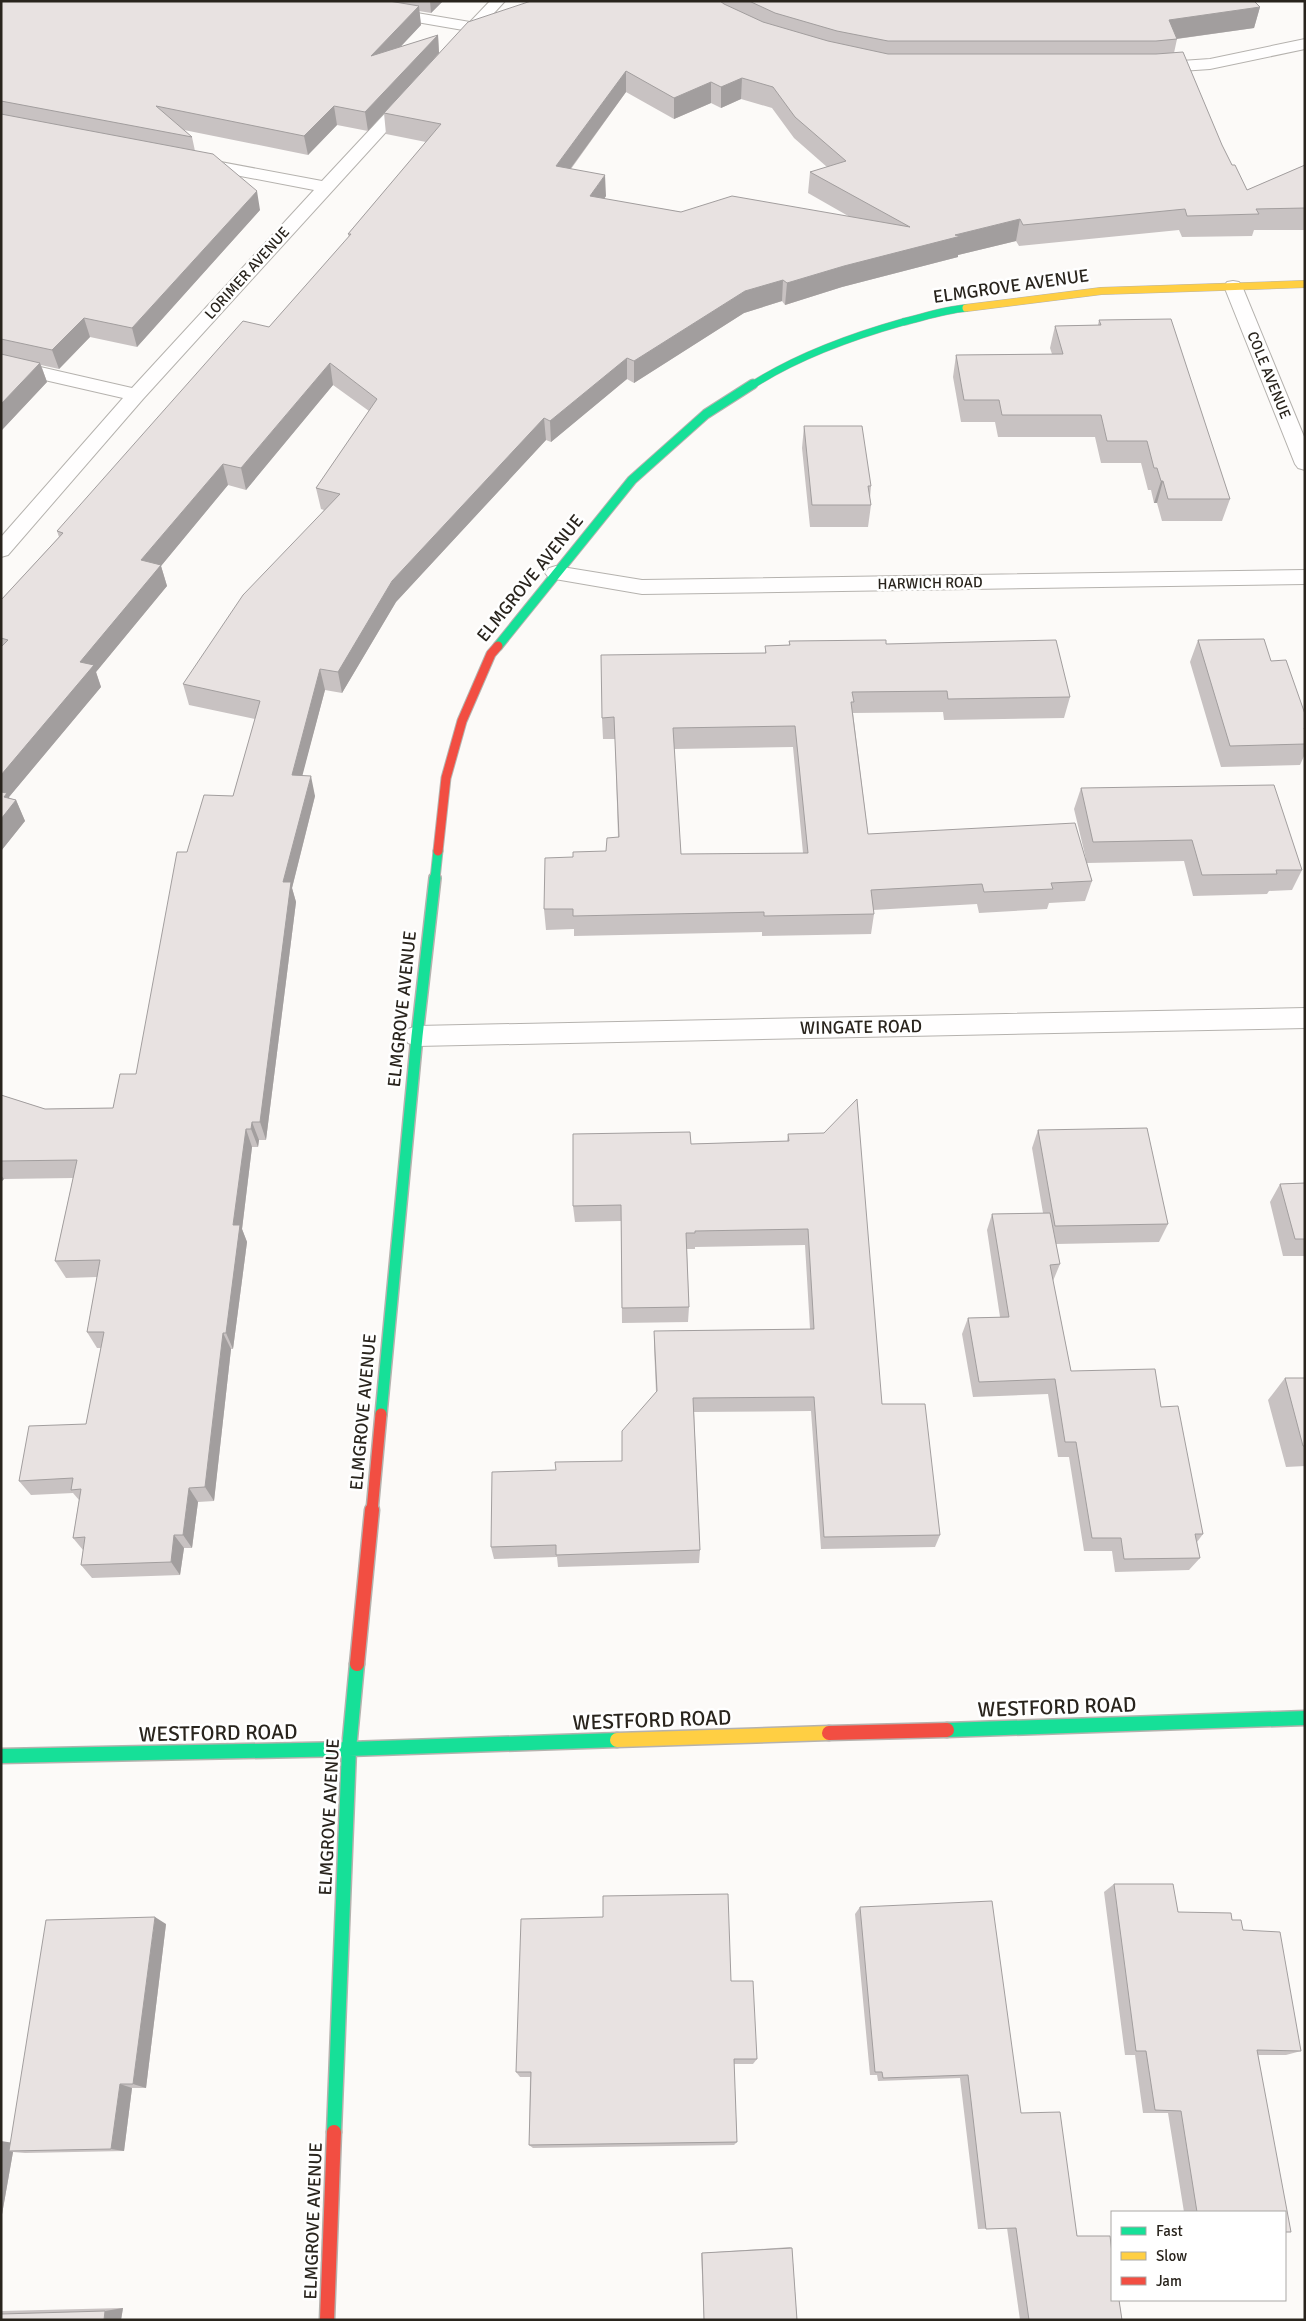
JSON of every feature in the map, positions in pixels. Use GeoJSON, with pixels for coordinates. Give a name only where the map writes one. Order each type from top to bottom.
{"type":"FeatureCollection","features":[{"type":"Feature","properties":{"kind":"street"},"geometry":{"type":"LineString","coordinates":[[318,1],[474,27]]}},
{"type":"Feature","properties":{"kind":"street"},"geometry":{"type":"LineString","coordinates":[[447,56],[498,1]]}},
{"type":"Feature","properties":{"kind":"street"},"geometry":{"type":"LineString","coordinates":[[1141,68],[1210,64],[1305,44]]}},
{"type":"Feature","properties":{"kind":"street","name":"LORIMER AVENUE"},"geometry":{"type":"LineString","coordinates":[[1,550],[136,395],[420,85]]}},
{"type":"Feature","properties":{"kind":"street"},"geometry":{"type":"LineString","coordinates":[[182,160],[325,187]]}},
{"type":"Feature","properties":{"kind":"street","name":"ELMGROVE AVENUE"},"geometry":{"type":"LineString","coordinates":[[327,2320],[348,1749],[417,1036],[446,778],[462,722],[491,654],[632,480],[706,414],[774,371],[858,335],[947,310],[1015,300],[1101,292],[1305,284]]}},
{"type":"Feature","properties":{"kind":"street","name":"COLE AVENUE"},"geometry":{"type":"LineString","coordinates":[[1233,286],[1305,464]]}},
{"type":"Feature","properties":{"kind":"street"},"geometry":{"type":"LineString","coordinates":[[1,364],[136,395]]}},
{"type":"Feature","properties":{"kind":"street","name":"HARWICH ROAD"},"geometry":{"type":"LineString","coordinates":[[556,573],[642,587],[1305,577]]}},
{"type":"Feature","properties":{"kind":"street","name":"WINGATE ROAD"},"geometry":{"type":"LineString","coordinates":[[417,1036],[1305,1018]]}},
{"type":"Feature","properties":{"kind":"street","name":"WESTFORD ROAD"},"geometry":{"type":"LineString","coordinates":[[1,1756],[348,1749],[1305,1718]]}},
{"type":"Feature","properties":{"kind":"building"},"geometry":{"type":"Polygon","coordinates":[[[1,1],[389,1],[419,6],[371,56],[438,35],[365,112],[334,106],[304,136],[156,106],[192,137],[1,101],[1,1]]]}},
{"type":"Feature","properties":{"kind":"building"},"geometry":{"type":"Polygon","coordinates":[[[531,1],[720,1],[763,22],[828,41],[888,54],[1156,54],[1183,52],[1222,145],[1232,165],[1235,165],[1247,190],[1305,165],[1305,208],[1256,209],[1259,214],[1187,216],[1185,209],[1023,225],[1020,219],[955,235],[961,236],[844,266],[787,283],[783,280],[745,291],[634,361],[627,358],[550,421],[544,418],[392,581],[338,672],[320,669],[292,775],[311,776],[283,882],[291,882],[260,1122],[252,1122],[251,1129],[246,1129],[233,1225],[240,1225],[226,1333],[223,1333],[205,1487],[189,1488],[183,1535],[174,1535],[171,1562],[81,1565],[85,1537],[73,1538],[81,1489],[71,1490],[73,1478],[19,1481],[29,1426],[86,1424],[104,1332],[87,1332],[100,1260],[55,1261],[77,1160],[1,1161],[1,1095],[45,1109],[113,1108],[120,1074],[136,1074],[177,852],[187,852],[204,795],[233,796],[260,701],[183,684],[243,595],[340,494],[316,488],[377,399],[330,363],[241,468],[223,464],[141,560],[161,565],[80,662],[94,665],[1,775],[1,647],[8,640],[1,638],[1,600],[63,533],[57,531],[243,321],[269,327],[351,234],[348,234],[441,124],[384,113],[468,22],[531,1]],[[626,71],[556,166],[605,175],[590,196],[681,212],[732,196],[910,227],[810,172],[846,161],[795,117],[773,87],[742,78],[721,87],[711,82],[674,98],[626,71]]]}},
{"type":"Feature","properties":{"kind":"building"},"geometry":{"type":"Polygon","coordinates":[[[749,1],[1254,1],[1260,7],[1169,20],[1177,39],[1156,41],[888,41],[837,31],[775,13],[749,1]]]}},
{"type":"Feature","properties":{"kind":"building"},"geometry":{"type":"Polygon","coordinates":[[[1,114],[213,154],[257,191],[132,328],[84,318],[52,350],[1,339],[1,114]]]}},
{"type":"Feature","properties":{"kind":"building"},"geometry":{"type":"Polygon","coordinates":[[[1171,319],[1230,499],[1168,499],[1163,481],[1161,481],[1157,468],[1154,468],[1147,441],[1107,441],[1101,415],[1002,415],[999,400],[964,400],[956,355],[1063,354],[1055,326],[1101,325],[1099,320],[1171,319]]]}},
{"type":"Feature","properties":{"kind":"building"},"geometry":{"type":"Polygon","coordinates":[[[1,354],[40,363],[1,404],[1,354]]]}},
{"type":"Feature","properties":{"kind":"building"},"geometry":{"type":"Polygon","coordinates":[[[804,426],[862,426],[871,486],[868,486],[871,505],[812,505],[804,426]]]}},
{"type":"Feature","properties":{"kind":"building"},"geometry":{"type":"Polygon","coordinates":[[[1264,639],[1271,661],[1286,660],[1305,714],[1305,744],[1230,746],[1198,640],[1264,639]]]}},
{"type":"Feature","properties":{"kind":"building"},"geometry":{"type":"Polygon","coordinates":[[[886,640],[886,644],[1056,640],[1070,697],[948,699],[947,691],[852,692],[854,702],[851,702],[868,834],[1075,823],[1092,881],[1051,883],[1053,889],[984,892],[982,884],[871,890],[874,914],[764,916],[764,912],[573,916],[573,909],[544,909],[545,858],[573,857],[573,852],[606,851],[607,838],[619,837],[614,717],[602,718],[601,655],[766,653],[765,646],[790,645],[789,641],[886,640]],[[795,726],[673,728],[681,854],[808,853],[795,726]]]}},
{"type":"Feature","properties":{"kind":"building"},"geometry":{"type":"Polygon","coordinates":[[[1274,785],[1302,870],[1276,870],[1277,874],[1202,875],[1192,840],[1093,842],[1081,788],[1274,785]]]}},
{"type":"Feature","properties":{"kind":"building"},"geometry":{"type":"Polygon","coordinates":[[[1,792],[7,793],[4,797],[16,800],[1,819],[1,792]]]}},
{"type":"Feature","properties":{"kind":"building"},"geometry":{"type":"Polygon","coordinates":[[[857,1099],[882,1404],[925,1404],[940,1535],[824,1537],[814,1397],[693,1398],[700,1550],[556,1555],[556,1545],[491,1547],[492,1472],[556,1470],[555,1462],[622,1461],[622,1431],[657,1391],[654,1331],[814,1329],[808,1229],[695,1231],[695,1233],[686,1233],[689,1307],[622,1308],[621,1205],[573,1206],[573,1134],[690,1132],[691,1144],[789,1141],[788,1134],[824,1133],[857,1099]]]}},
{"type":"Feature","properties":{"kind":"building"},"geometry":{"type":"Polygon","coordinates":[[[1147,1128],[1168,1224],[1055,1226],[1038,1130],[1147,1128]]]}},
{"type":"Feature","properties":{"kind":"building"},"geometry":{"type":"Polygon","coordinates":[[[1305,1183],[1305,1239],[1295,1239],[1280,1184],[1305,1183]]]}},
{"type":"Feature","properties":{"kind":"building"},"geometry":{"type":"Polygon","coordinates":[[[1050,1213],[1060,1264],[1050,1265],[1071,1371],[1155,1369],[1161,1407],[1178,1406],[1203,1534],[1195,1534],[1200,1558],[1124,1559],[1121,1538],[1092,1538],[1076,1442],[1065,1442],[1055,1379],[979,1382],[968,1318],[1009,1317],[992,1214],[1050,1213]]]}},
{"type":"Feature","properties":{"kind":"building"},"geometry":{"type":"Polygon","coordinates":[[[1285,1378],[1305,1378],[1305,1446],[1303,1446],[1285,1378]]]}},
{"type":"Feature","properties":{"kind":"building"},"geometry":{"type":"Polygon","coordinates":[[[1114,1884],[1173,1884],[1178,1912],[1231,1913],[1232,1920],[1241,1920],[1243,1930],[1280,1932],[1301,2051],[1257,2050],[1291,2232],[1286,2232],[1286,2211],[1197,2211],[1181,2111],[1155,2110],[1146,2051],[1136,2051],[1114,1884]]]}},
{"type":"Feature","properties":{"kind":"building"},"geometry":{"type":"Polygon","coordinates":[[[728,1894],[731,1981],[753,1981],[757,2059],[734,2059],[737,2142],[529,2145],[531,2072],[516,2072],[521,1919],[603,1917],[603,1896],[728,1894]]]}},
{"type":"Feature","properties":{"kind":"building"},"geometry":{"type":"Polygon","coordinates":[[[992,1901],[1021,2113],[1060,2112],[1077,2236],[1110,2236],[1111,2301],[1119,2301],[1122,2320],[1029,2320],[1016,2228],[986,2229],[968,2075],[883,2078],[882,2072],[875,2072],[860,1907],[992,1901]]]}},
{"type":"Feature","properties":{"kind":"building"},"geometry":{"type":"Polygon","coordinates":[[[155,1917],[133,2084],[120,2084],[111,2149],[9,2151],[46,1920],[155,1917]]]}},
{"type":"Feature","properties":{"kind":"building"},"geometry":{"type":"Polygon","coordinates":[[[792,2248],[797,2320],[704,2320],[702,2253],[792,2248]]]}},
{"type":"Feature","properties":{"kind":"building"},"geometry":{"type":"Polygon","coordinates":[[[105,2311],[104,2320],[1,2320],[1,2314],[105,2311]]]}},
{"type":"Feature","properties":{"kind":"traffic: fast"},"geometry":{"type":"LineString","coordinates":[[498,646],[632,480],[706,414],[774,371],[858,335],[947,310],[966,308]]}},
{"type":"Feature","properties":{"kind":"traffic: fast"},"geometry":{"type":"LineString","coordinates":[[381,1414],[417,1036],[438,851]]}},
{"type":"Feature","properties":{"kind":"traffic: fast"},"geometry":{"type":"LineString","coordinates":[[334,2132],[349,1749],[357,1664]]}},
{"type":"Feature","properties":{"kind":"traffic: fast"},"geometry":{"type":"LineString","coordinates":[[947,1730],[1305,1718]]}},
{"type":"Feature","properties":{"kind":"traffic: fast"},"geometry":{"type":"LineString","coordinates":[[1,1756],[349,1749],[617,1740]]}},
{"type":"Feature","properties":{"kind":"traffic: slow"},"geometry":{"type":"LineString","coordinates":[[966,308],[1101,291],[1305,284]]}},
{"type":"Feature","properties":{"kind":"traffic: slow"},"geometry":{"type":"LineString","coordinates":[[617,1740],[829,1733]]}},
{"type":"Feature","properties":{"kind":"traffic: jam"},"geometry":{"type":"LineString","coordinates":[[438,851],[446,778],[462,721],[491,654],[498,646]]}},
{"type":"Feature","properties":{"kind":"traffic: jam"},"geometry":{"type":"LineString","coordinates":[[357,1664],[381,1414]]}},
{"type":"Feature","properties":{"kind":"traffic: jam"},"geometry":{"type":"LineString","coordinates":[[829,1733],[947,1730]]}},
{"type":"Feature","properties":{"kind":"traffic: jam"},"geometry":{"type":"LineString","coordinates":[[327,2320],[334,2132]]}}]}
